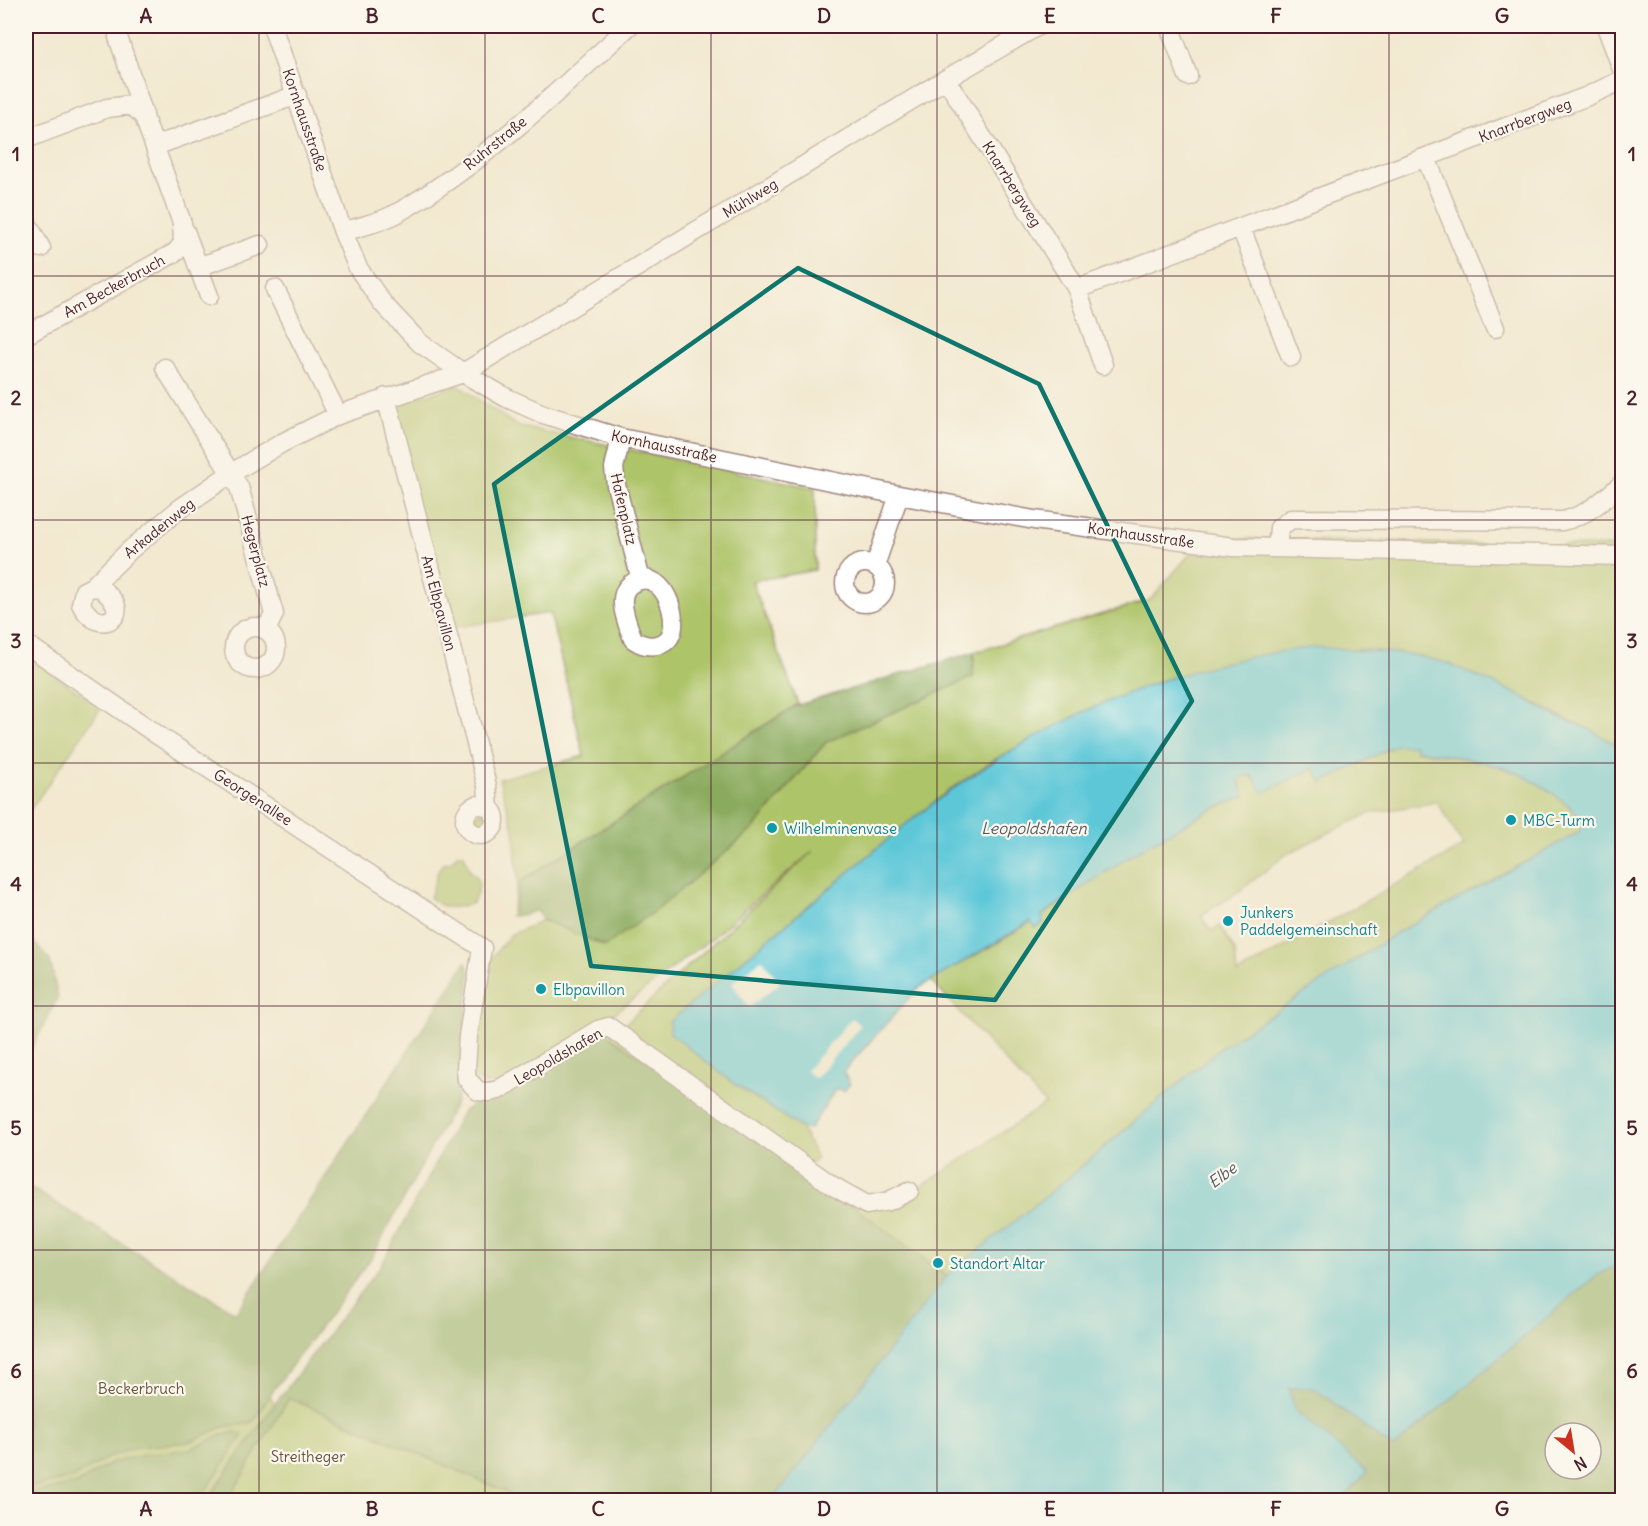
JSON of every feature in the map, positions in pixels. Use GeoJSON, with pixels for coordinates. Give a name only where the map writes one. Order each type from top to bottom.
{"type":"FeatureCollection","features":[{"type":"Feature","properties":{"kind":"street","name":"Kornhausstraße"},"geometry":{"type":"LineString","coordinates":[[272,26],[343,232],[358,268],[383,304],[420,343],[463,373],[507,398],[543,414],[621,438],[899,495],[1034,520],[1233,547],[1623,556]]}},
{"type":"Feature","properties":{"kind":"street","name":"Ruhrstraße"},"geometry":{"type":"LineString","coordinates":[[343,232],[397,213],[470,164],[565,85],[629,26]]}},
{"type":"Feature","properties":{"kind":"street","name":"Mühlweg"},"geometry":{"type":"LineString","coordinates":[[463,373],[946,79],[1038,26]]}},
{"type":"Feature","properties":{"kind":"street"},"geometry":{"type":"LineString","coordinates":[[1169,26],[1188,76]]}},
{"type":"Feature","properties":{"kind":"street"},"geometry":{"type":"LineString","coordinates":[[1606,26],[1623,69]]}},
{"type":"Feature","properties":{"kind":"street","name":"Am Beckerbruch"},"geometry":{"type":"LineString","coordinates":[[118,37],[144,117],[209,296]]}},
{"type":"Feature","properties":{"kind":"street","name":"Knarrbergweg"},"geometry":{"type":"LineString","coordinates":[[946,79],[1077,289],[1103,365]]}},
{"type":"Feature","properties":{"kind":"street","name":"Knarrbergweg"},"geometry":{"type":"LineString","coordinates":[[1077,289],[1588,96],[1623,80]]}},
{"type":"Feature","properties":{"kind":"street"},"geometry":{"type":"LineString","coordinates":[[155,146],[297,95]]}},
{"type":"Feature","properties":{"kind":"street"},"geometry":{"type":"LineString","coordinates":[[26,139],[107,108],[132,105],[144,117]]}},
{"type":"Feature","properties":{"kind":"street"},"geometry":{"type":"LineString","coordinates":[[1426,158],[1495,328]]}},
{"type":"Feature","properties":{"kind":"street"},"geometry":{"type":"LineString","coordinates":[[26,221],[41,249]]}},
{"type":"Feature","properties":{"kind":"street","name":"Am Beckerbruch"},"geometry":{"type":"LineString","coordinates":[[26,335],[176,252],[183,243],[182,223]]}},
{"type":"Feature","properties":{"kind":"street"},"geometry":{"type":"LineString","coordinates":[[1241,228],[1291,357]]}},
{"type":"Feature","properties":{"kind":"street"},"geometry":{"type":"LineString","coordinates":[[198,267],[260,245]]}},
{"type":"Feature","properties":{"kind":"street"},"geometry":{"type":"LineString","coordinates":[[275,289],[338,414]]}},
{"type":"Feature","properties":{"kind":"street"},"geometry":{"type":"LineString","coordinates":[[165,368],[230,474]]}},
{"type":"Feature","properties":{"kind":"street","name":"Arkadenweg"},"geometry":{"type":"LineString","coordinates":[[92,587],[130,550],[178,510],[230,474],[282,443],[338,414],[463,373]]}},
{"type":"Feature","properties":{"kind":"street","name":"Am Elbpavillon"},"geometry":{"type":"LineString","coordinates":[[386,397],[487,786],[489,808]]}},
{"type":"Feature","properties":{"kind":"street","name":"Hafenplatz"},"geometry":{"type":"LineString","coordinates":[[621,438],[614,468],[616,485],[641,580]]}},
{"type":"Feature","properties":{"kind":"street","name":"Hegerplatz"},"geometry":{"type":"LineString","coordinates":[[230,474],[239,487],[274,614],[266,630]]}},
{"type":"Feature","properties":{"kind":"street"},"geometry":{"type":"LineString","coordinates":[[1277,548],[1279,528],[1291,519],[1562,521],[1580,516],[1590,510],[1623,484]]}},
{"type":"Feature","properties":{"kind":"street"},"geometry":{"type":"LineString","coordinates":[[875,566],[899,495]]}},
{"type":"Feature","properties":{"kind":"street","name":"Georgenallee"},"geometry":{"type":"LineString","coordinates":[[26,644],[159,736],[482,948]]}},
{"type":"Feature","properties":{"kind":"street","name":"Leopoldshafen"},"geometry":{"type":"LineString","coordinates":[[482,948],[468,1036],[466,1070],[467,1079],[478,1091],[498,1090],[598,1030],[609,1027],[850,1196],[867,1205],[889,1201],[909,1191]]}},
{"type":"Feature","properties":{"kind":"highlighted area"},"geometry":{"type":"Polygon","coordinates":[[[798,268],[1039,384],[1192,701],[995,1000],[591,966],[494,484],[798,268]]]}},
{"type":"Feature","properties":{"kind":"green space"},"geometry":{"type":"Polygon","coordinates":[[[458,385],[517,426],[815,488],[815,570],[752,581],[798,704],[518,883],[514,830],[499,779],[584,756],[550,613],[443,629],[383,408],[458,385]]]}},
{"type":"Feature","properties":{"kind":"green space"},"geometry":{"type":"Polygon","coordinates":[[[1204,538],[1622,547],[1622,748],[1517,694],[1447,663],[1408,654],[1357,649],[1135,690],[1081,713],[994,760],[944,794],[870,856],[733,1083],[801,1128],[817,1159],[802,1168],[503,1084],[485,1084],[476,1080],[471,1070],[488,962],[510,935],[543,920],[605,946],[753,829],[826,742],[973,677],[974,652],[1150,600],[1204,538]],[[813,851],[712,938],[598,1026],[626,1023],[813,851]]]}},
{"type":"Feature","properties":{"kind":"green space"},"geometry":{"type":"Polygon","coordinates":[[[974,652],[973,677],[826,742],[753,829],[659,908],[605,946],[543,920],[536,910],[524,915],[511,916],[518,883],[795,706],[974,652]]]}},
{"type":"Feature","properties":{"kind":"green space"},"geometry":{"type":"Polygon","coordinates":[[[26,654],[101,708],[26,816],[26,654]]]}},
{"type":"Feature","properties":{"kind":"green space"},"geometry":{"type":"Polygon","coordinates":[[[1396,744],[1416,745],[1415,750],[1505,768],[1521,775],[1564,802],[1584,825],[1578,833],[1398,932],[1219,1049],[1085,1164],[947,1276],[840,1197],[901,1200],[1045,1104],[930,980],[997,943],[1139,850],[1210,810],[1245,796],[1239,783],[1243,776],[1251,776],[1256,781],[1314,768],[1322,783],[1396,744]],[[1437,802],[1371,813],[1287,854],[1236,894],[1201,915],[1211,931],[1220,926],[1235,951],[1237,974],[1464,846],[1437,802]]]}},
{"type":"Feature","properties":{"kind":"green space"},"geometry":{"type":"Polygon","coordinates":[[[479,812],[488,812],[490,819],[484,828],[475,830],[470,827],[470,822],[479,812]]]}},
{"type":"Feature","properties":{"kind":"green space"},"geometry":{"type":"Polygon","coordinates":[[[457,854],[464,854],[470,872],[477,877],[479,887],[473,903],[445,907],[430,898],[438,871],[443,863],[451,862],[457,854]]]}},
{"type":"Feature","properties":{"kind":"green space"},"geometry":{"type":"Polygon","coordinates":[[[26,933],[50,960],[58,998],[26,1059],[26,933]]]}},
{"type":"Feature","properties":{"kind":"green space","name":"Beckerbruch"},"geometry":{"type":"Polygon","coordinates":[[[466,962],[470,974],[456,1102],[372,1257],[270,1395],[254,1421],[248,1424],[223,1427],[190,1442],[137,1447],[109,1457],[73,1478],[26,1488],[26,1185],[236,1313],[466,962]]]}},
{"type":"Feature","properties":{"kind":"green space"},"geometry":{"type":"Polygon","coordinates":[[[597,1027],[802,1168],[947,1276],[773,1500],[525,1500],[289,1398],[228,1500],[207,1500],[274,1405],[382,1264],[463,1111],[597,1027]]]}},
{"type":"Feature","properties":{"kind":"green space","name":"Beckerbruch"},"geometry":{"type":"Polygon","coordinates":[[[26,1185],[235,1313],[274,1404],[289,1398],[525,1500],[26,1500],[26,1185]]]}},
{"type":"Feature","properties":{"kind":"green space"},"geometry":{"type":"Polygon","coordinates":[[[1622,1263],[1622,1500],[1342,1500],[1367,1472],[1294,1409],[1289,1388],[1314,1388],[1393,1448],[1597,1275],[1622,1263]]]}},
{"type":"Feature","properties":{"kind":"green space"},"geometry":{"type":"Polygon","coordinates":[[[236,1432],[243,1435],[199,1500],[26,1500],[26,1494],[76,1484],[111,1463],[144,1455],[190,1449],[224,1434],[236,1432]]]}},
{"type":"Feature","properties":{"kind":"water","name":"Elbe"},"geometry":{"type":"Polygon","coordinates":[[[1315,647],[1408,654],[1447,663],[1517,694],[1560,718],[1589,729],[1622,748],[1622,1263],[1597,1275],[1393,1448],[1314,1388],[1289,1388],[1294,1409],[1367,1472],[1342,1500],[773,1500],[947,1276],[1085,1164],[1219,1049],[1398,932],[1578,833],[1584,825],[1564,802],[1521,775],[1488,763],[1415,749],[1415,745],[1396,745],[1322,783],[1314,768],[1263,793],[1253,777],[1244,776],[1239,783],[1245,796],[1210,810],[1139,850],[1042,915],[1043,924],[1036,928],[1030,922],[917,989],[843,1072],[850,1084],[844,1091],[835,1090],[810,1129],[801,1128],[733,1083],[670,1033],[670,1021],[910,821],[955,787],[1002,756],[1050,729],[1151,684],[1259,655],[1315,647]]]}},
{"type":"Feature","properties":{"kind":"pier"},"geometry":{"type":"Polygon","coordinates":[[[762,959],[780,983],[749,1007],[732,983],[762,959]]]}},
{"type":"Feature","properties":{"kind":"pier"},"geometry":{"type":"Polygon","coordinates":[[[852,1018],[860,1026],[815,1078],[806,1071],[852,1018]]]}},
{"type":"Feature","properties":{"kind":"place","name":"MBC-Turm"},"geometry":{"type":"Point","coordinates":[1511,820]}},
{"type":"Feature","properties":{"kind":"place","name":"Wilhelminenvase"},"geometry":{"type":"Point","coordinates":[772,828]}},
{"type":"Feature","properties":{"kind":"place","name":"Junkers Paddelgemeinschaft"},"geometry":{"type":"Point","coordinates":[1228,921]}},
{"type":"Feature","properties":{"kind":"place","name":"Elbpavillon"},"geometry":{"type":"Point","coordinates":[541,989]}},
{"type":"Feature","properties":{"kind":"place","name":"Standort Altar"},"geometry":{"type":"Point","coordinates":[938,1263]}},
{"type":"Feature","properties":{"kind":"park label","name":"Streitheger"},"geometry":{"type":"Point","coordinates":[308,1456]}}]}
